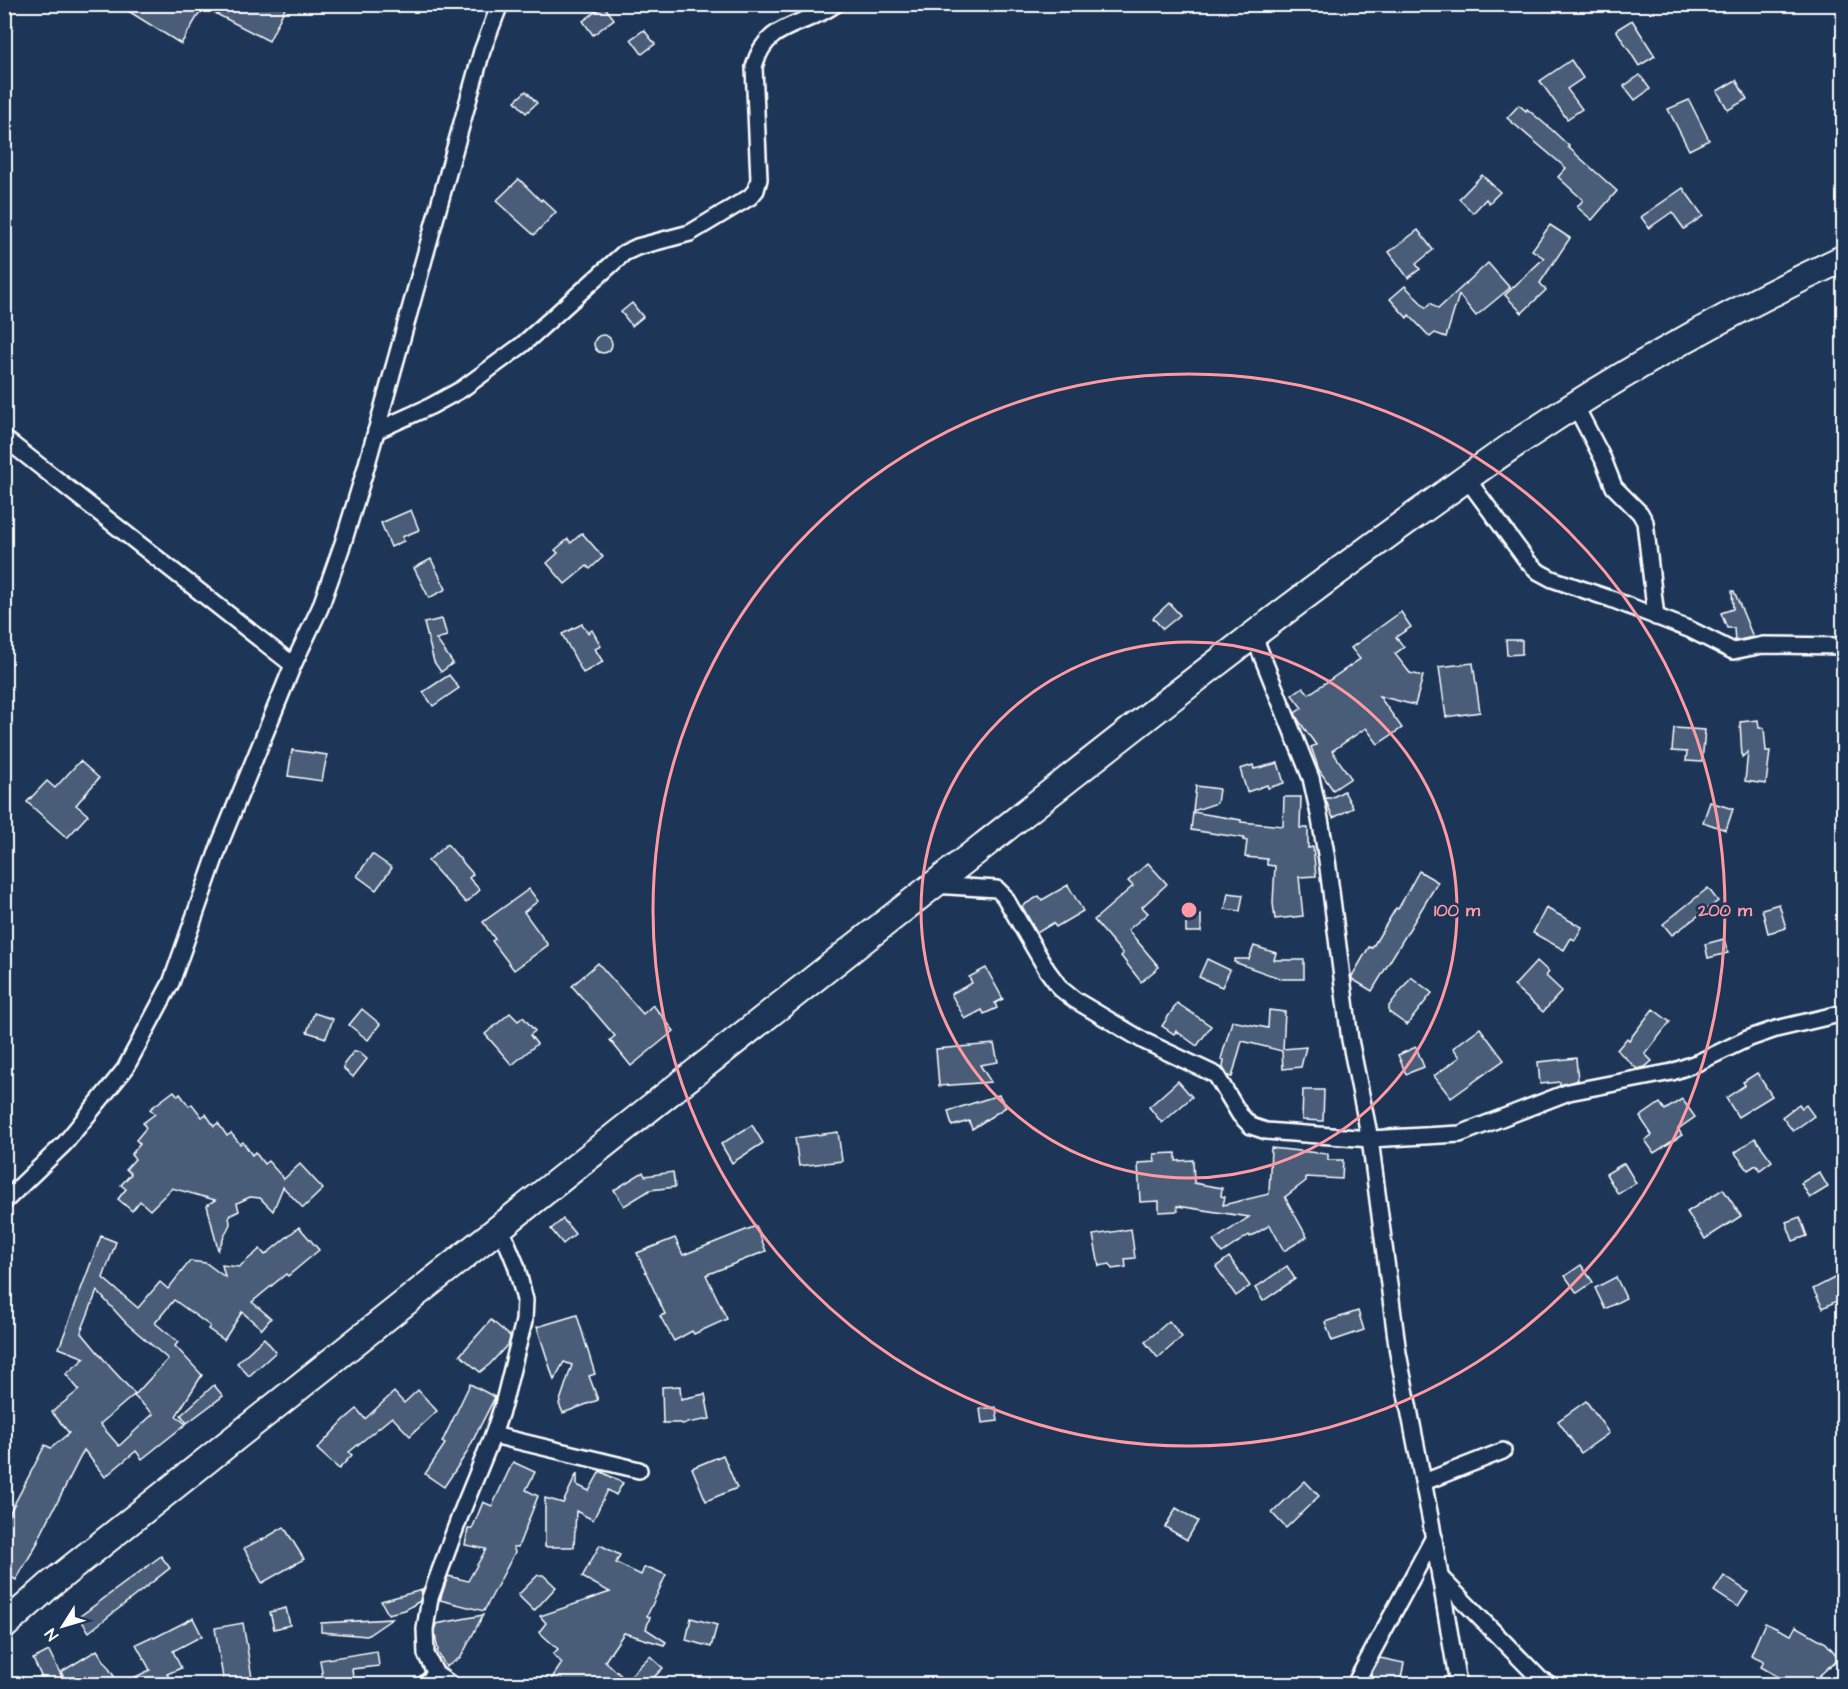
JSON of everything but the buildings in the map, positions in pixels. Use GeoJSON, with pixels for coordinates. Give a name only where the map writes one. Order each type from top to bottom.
{"type":"FeatureCollection","features":[{"type":"Feature","properties":{"kind":"highway"},"geometry":{"type":"LineString","coordinates":[[4,1626],[50,1585],[500,1226],[1253,634],[1467,478],[1575,405],[1665,351],[1844,258]]}},
{"type":"Feature","properties":{"kind":"street"},"geometry":{"type":"LineString","coordinates":[[4,1202],[65,1143],[125,1069],[171,983],[221,841],[293,665],[320,608],[346,533],[482,51],[500,4]]}},
{"type":"Feature","properties":{"kind":"street"},"geometry":{"type":"LineString","coordinates":[[376,431],[462,389],[522,345],[624,253],[637,247],[690,233],[750,197],[756,190],[759,179],[754,67],[758,52],[767,39],[783,29],[818,16],[836,4]]}},
{"type":"Feature","properties":{"kind":"street"},"geometry":{"type":"LineString","coordinates":[[1575,405],[1604,459],[1614,487],[1640,513],[1645,522],[1656,617]]}},
{"type":"Feature","properties":{"kind":"street"},"geometry":{"type":"LineString","coordinates":[[4,438],[293,665]]}},
{"type":"Feature","properties":{"kind":"street"},"geometry":{"type":"LineString","coordinates":[[1467,478],[1528,562],[1539,572],[1691,630],[1733,651],[1763,645],[1844,646]]}},
{"type":"Feature","properties":{"kind":"street"},"geometry":{"type":"LineString","coordinates":[[1253,634],[1311,778],[1327,860],[1350,1040],[1370,1139],[1398,1353],[1434,1537],[1458,1684]]}},
{"type":"Feature","properties":{"kind":"street"},"geometry":{"type":"LineString","coordinates":[[933,885],[997,889],[1004,896],[1047,970],[1061,988],[1075,1000],[1144,1041],[1216,1075],[1240,1115],[1251,1126],[1266,1131],[1370,1139],[1460,1134],[1569,1092],[1672,1072],[1747,1039],[1776,1029],[1844,1012]]}},
{"type":"Feature","properties":{"kind":"street"},"geometry":{"type":"LineString","coordinates":[[450,1684],[430,1679],[425,1629],[430,1598],[493,1435],[524,1321],[525,1300],[516,1265],[500,1226]]}},
{"type":"Feature","properties":{"kind":"street"},"geometry":{"type":"LineString","coordinates":[[493,1435],[639,1470]]}},
{"type":"Feature","properties":{"kind":"street"},"geometry":{"type":"LineString","coordinates":[[1424,1482],[1503,1451]]}},
{"type":"Feature","properties":{"kind":"street"},"geometry":{"type":"LineString","coordinates":[[1355,1684],[1434,1537]]}},
{"type":"Feature","properties":{"kind":"street"},"geometry":{"type":"LineString","coordinates":[[1440,1576],[1541,1680],[1549,1684]]}}]}
